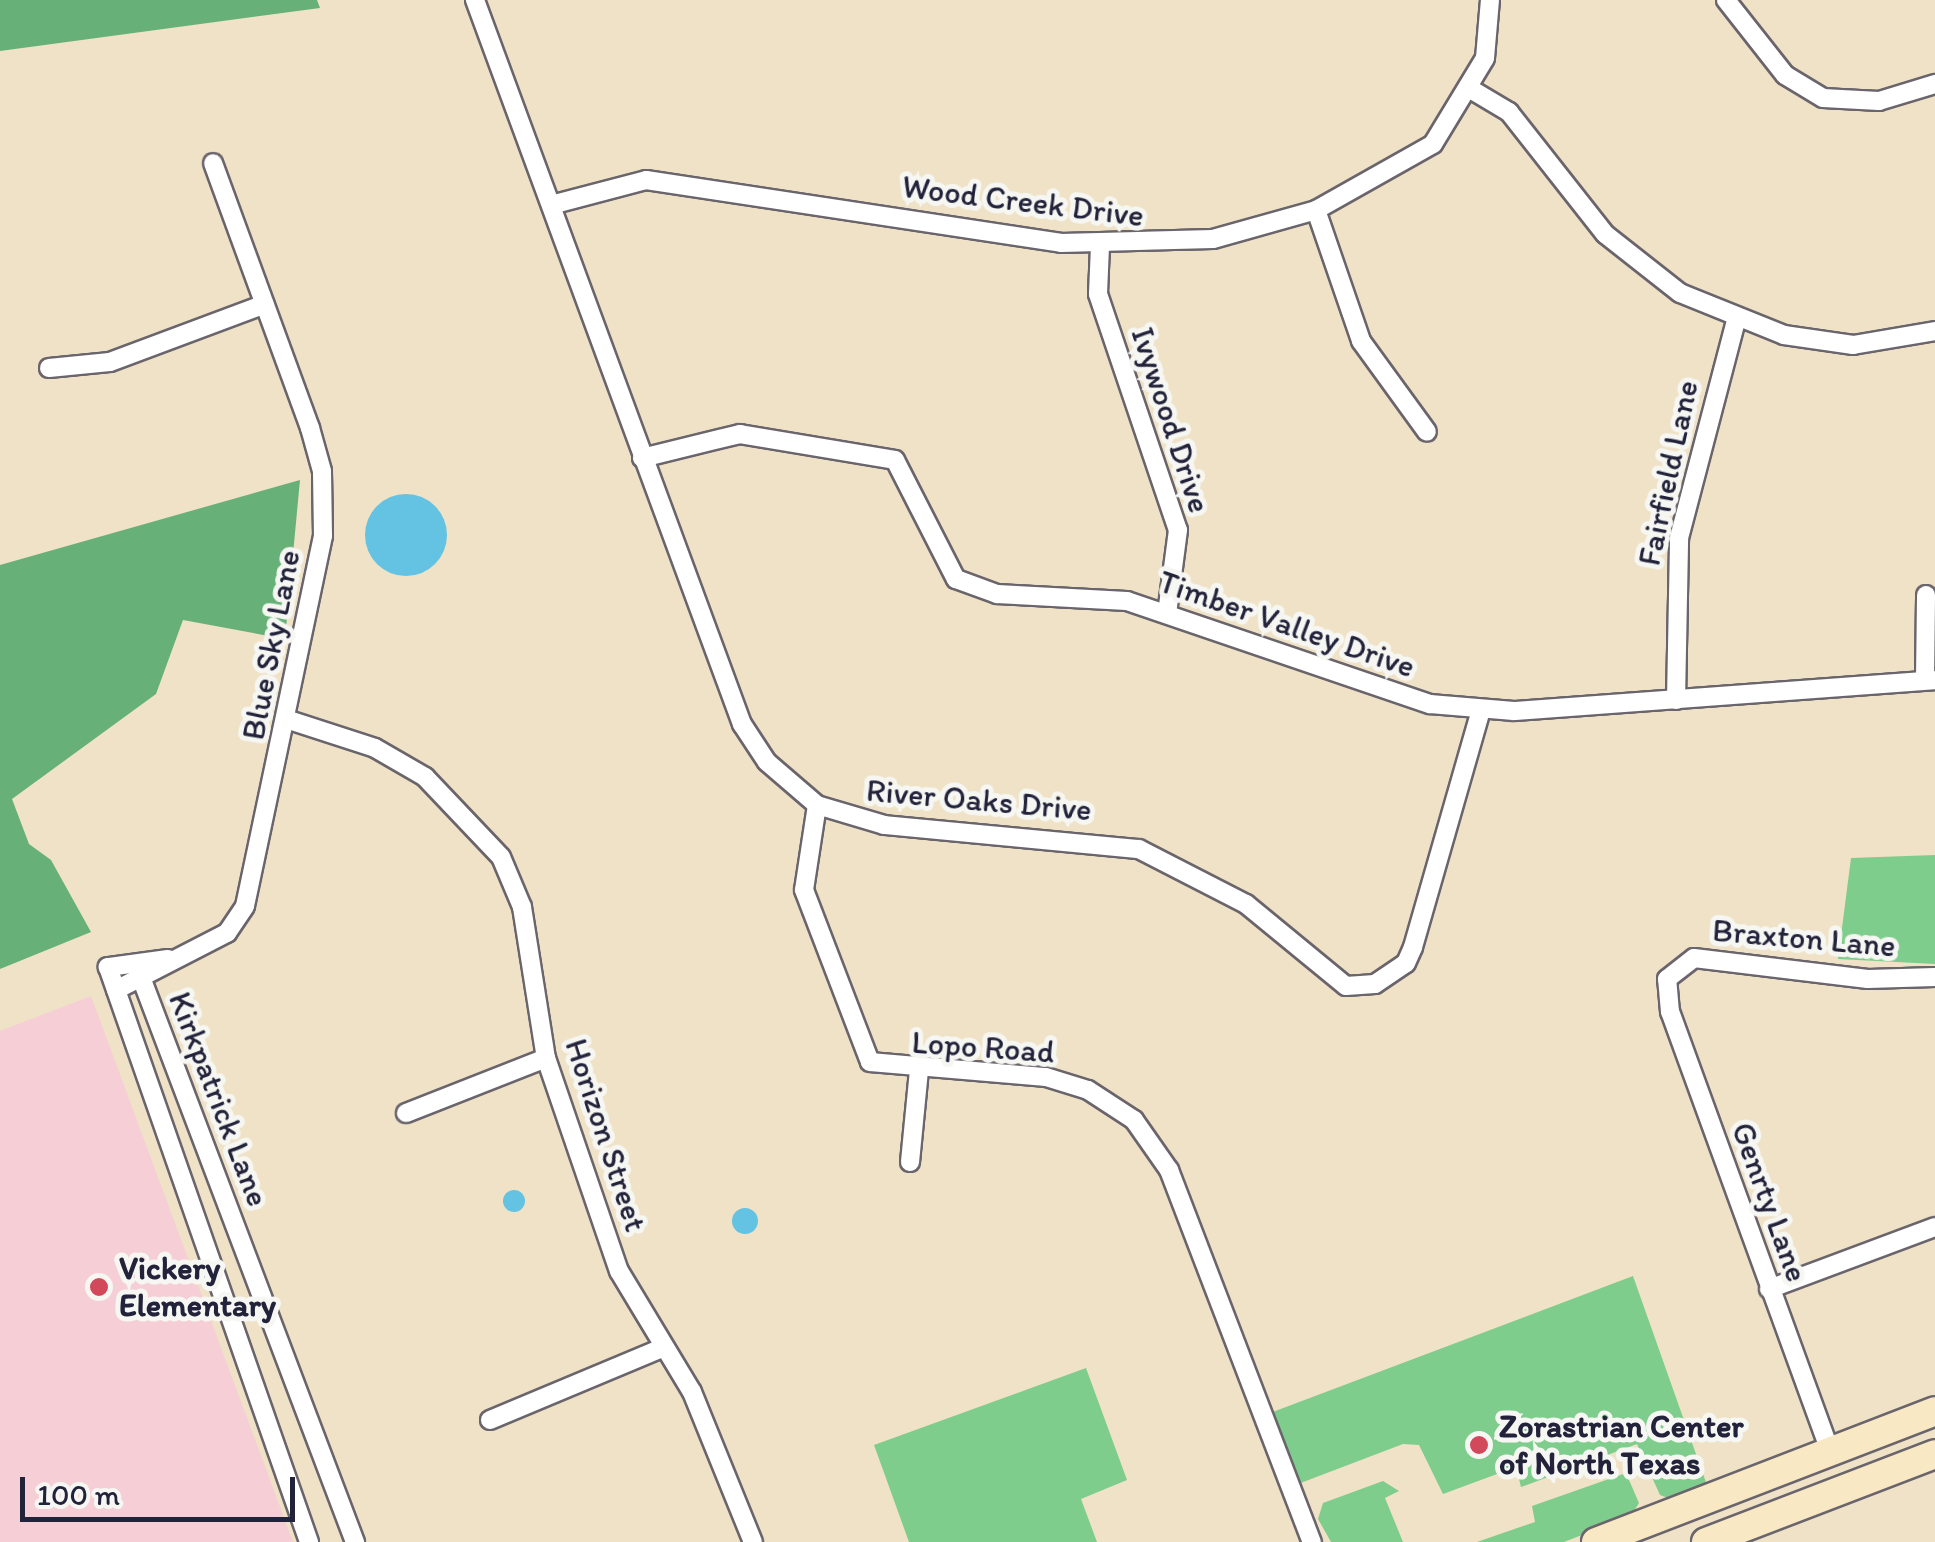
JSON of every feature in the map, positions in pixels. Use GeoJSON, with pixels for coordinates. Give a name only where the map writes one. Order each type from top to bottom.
{"type":"FeatureCollection","features":[{"type":"Feature","properties":{"kind":"main road"},"geometry":{"type":"LineString","coordinates":[[1596,1542],[1935,1411]]}},
{"type":"Feature","properties":{"kind":"main road"},"geometry":{"type":"LineString","coordinates":[[1706,1542],[1935,1454]]}},
{"type":"Feature","properties":{"kind":"street","name":"River Oaks Drive"},"geometry":{"type":"LineString","coordinates":[[475,0],[742,724],[767,762],[816,805],[884,825],[1139,849],[1246,904],[1346,986],[1375,984],[1406,964],[1413,947],[1481,710]]}},
{"type":"Feature","properties":{"kind":"street","name":"Wood Creek Drive"},"geometry":{"type":"LineString","coordinates":[[551,205],[646,180],[1100,246],[1213,239],[1316,210],[1433,144],[1472,90],[1490,0]]}},
{"type":"Feature","properties":{"kind":"street"},"geometry":{"type":"LineString","coordinates":[[1726,0],[1785,74],[1823,98],[1879,101],[1935,84]]}},
{"type":"Feature","properties":{"kind":"street"},"geometry":{"type":"LineString","coordinates":[[1472,90],[1541,144],[1605,234],[1680,293],[1736,321],[1852,345],[1935,331]]}},
{"type":"Feature","properties":{"kind":"street","name":"Blue Sky Lane"},"geometry":{"type":"LineString","coordinates":[[116,990],[142,980],[168,959],[227,932],[245,906],[288,720],[326,504],[310,428],[213,163]]}},
{"type":"Feature","properties":{"kind":"street"},"geometry":{"type":"LineString","coordinates":[[1316,210],[1361,341],[1427,432]]}},
{"type":"Feature","properties":{"kind":"street","name":"Ivywood Drive"},"geometry":{"type":"LineString","coordinates":[[1100,246],[1098,294],[1178,530],[1167,613]]}},
{"type":"Feature","properties":{"kind":"street"},"geometry":{"type":"LineString","coordinates":[[49,368],[110,362],[265,304]]}},
{"type":"Feature","properties":{"kind":"street","name":"Fairfield Lane"},"geometry":{"type":"LineString","coordinates":[[1676,700],[1679,538],[1736,321]]}},
{"type":"Feature","properties":{"kind":"street","name":"Timber Valley Drive"},"geometry":{"type":"LineString","coordinates":[[642,458],[740,434],[895,460],[956,579],[997,594],[1127,601],[1350,680],[1481,710],[1676,700],[1930,680]]}},
{"type":"Feature","properties":{"kind":"street"},"geometry":{"type":"LineString","coordinates":[[1926,594],[1930,680]]}},
{"type":"Feature","properties":{"kind":"street","name":"Horizon Street"},"geometry":{"type":"LineString","coordinates":[[288,720],[375,748],[425,776],[486,836],[522,908],[546,1058],[619,1270],[660,1349],[692,1392],[754,1542]]}},
{"type":"Feature","properties":{"kind":"street","name":"Lopo Road"},"geometry":{"type":"LineString","coordinates":[[816,805],[801,872],[855,1038],[870,1062],[920,1071],[1046,1077],[1088,1090],[1134,1120],[1169,1170],[1312,1542]]}},
{"type":"Feature","properties":{"kind":"street","name":"Blue Sky Lane"},"geometry":{"type":"LineString","coordinates":[[134,958],[168,959]]}},
{"type":"Feature","properties":{"kind":"street","name":"Kirkpatrick Lane"},"geometry":{"type":"LineString","coordinates":[[309,1542],[108,967],[134,958],[355,1542]]}},
{"type":"Feature","properties":{"kind":"street","name":"Braxton Lane"},"geometry":{"type":"LineString","coordinates":[[1670,970],[1694,958],[1868,979],[1935,977]]}},
{"type":"Feature","properties":{"kind":"street","name":"Genrty Lane"},"geometry":{"type":"LineString","coordinates":[[1670,970],[1670,1012],[1830,1451]]}},
{"type":"Feature","properties":{"kind":"street"},"geometry":{"type":"LineString","coordinates":[[406,1113],[546,1058]]}},
{"type":"Feature","properties":{"kind":"street"},"geometry":{"type":"LineString","coordinates":[[910,1162],[920,1071]]}},
{"type":"Feature","properties":{"kind":"street"},"geometry":{"type":"LineString","coordinates":[[1769,1290],[1935,1227]]}},
{"type":"Feature","properties":{"kind":"street"},"geometry":{"type":"LineString","coordinates":[[490,1420],[660,1349]]}},
{"type":"Feature","properties":{"kind":"shaded area","name":"Vickery Elementary"},"geometry":{"type":"Polygon","coordinates":[[[91,996],[293,1542],[0,1542],[0,1031],[91,996]]]}},
{"type":"Feature","properties":{"kind":"green space"},"geometry":{"type":"Polygon","coordinates":[[[0,0],[317,0],[320,8],[0,51],[0,0]]]}},
{"type":"Feature","properties":{"kind":"green space"},"geometry":{"type":"Polygon","coordinates":[[[300,480],[285,639],[183,620],[156,694],[12,799],[29,844],[51,860],[91,932],[0,969],[0,565],[300,480]]]}},
{"type":"Feature","properties":{"kind":"green space"},"geometry":{"type":"Polygon","coordinates":[[[1935,855],[1935,964],[1838,959],[1851,858],[1935,855]]]}},
{"type":"Feature","properties":{"kind":"green space"},"geometry":{"type":"Polygon","coordinates":[[[1633,1276],[1708,1488],[1673,1500],[1660,1495],[1637,1444],[1521,1487],[1516,1467],[1443,1494],[1419,1445],[1403,1444],[1298,1484],[1270,1413],[1633,1276]]]}},
{"type":"Feature","properties":{"kind":"green space"},"geometry":{"type":"Polygon","coordinates":[[[1086,1368],[1127,1480],[1081,1499],[1097,1542],[909,1542],[874,1445],[1086,1368]]]}},
{"type":"Feature","properties":{"kind":"green space"},"geometry":{"type":"Polygon","coordinates":[[[1626,1473],[1639,1503],[1631,1516],[1564,1542],[1477,1542],[1535,1522],[1532,1506],[1626,1473]]]}},
{"type":"Feature","properties":{"kind":"green space"},"geometry":{"type":"Polygon","coordinates":[[[1383,1481],[1399,1491],[1385,1498],[1403,1542],[1331,1542],[1318,1519],[1323,1503],[1383,1481]]]}},
{"type":"Feature","properties":{"kind":"water"},"geometry":{"type":"Polygon","coordinates":[[[406,494],[422,497],[435,506],[444,519],[444,551],[435,564],[422,573],[406,576],[390,573],[377,564],[368,551],[365,535],[368,519],[377,506],[390,497],[406,494]]]}},
{"type":"Feature","properties":{"kind":"water"},"geometry":{"type":"Polygon","coordinates":[[[514,1190],[522,1193],[522,1209],[514,1212],[506,1209],[503,1201],[506,1193],[514,1190]]]}},
{"type":"Feature","properties":{"kind":"water"},"geometry":{"type":"Polygon","coordinates":[[[745,1208],[754,1212],[758,1221],[754,1230],[745,1234],[736,1230],[732,1221],[736,1212],[745,1208]]]}},
{"type":"Feature","properties":{"kind":"place","name":"Vickery Elementary"},"geometry":{"type":"Point","coordinates":[99,1287]}},
{"type":"Feature","properties":{"kind":"place","name":"Zorastrian Center of North Texas"},"geometry":{"type":"Point","coordinates":[1479,1445]}}]}
